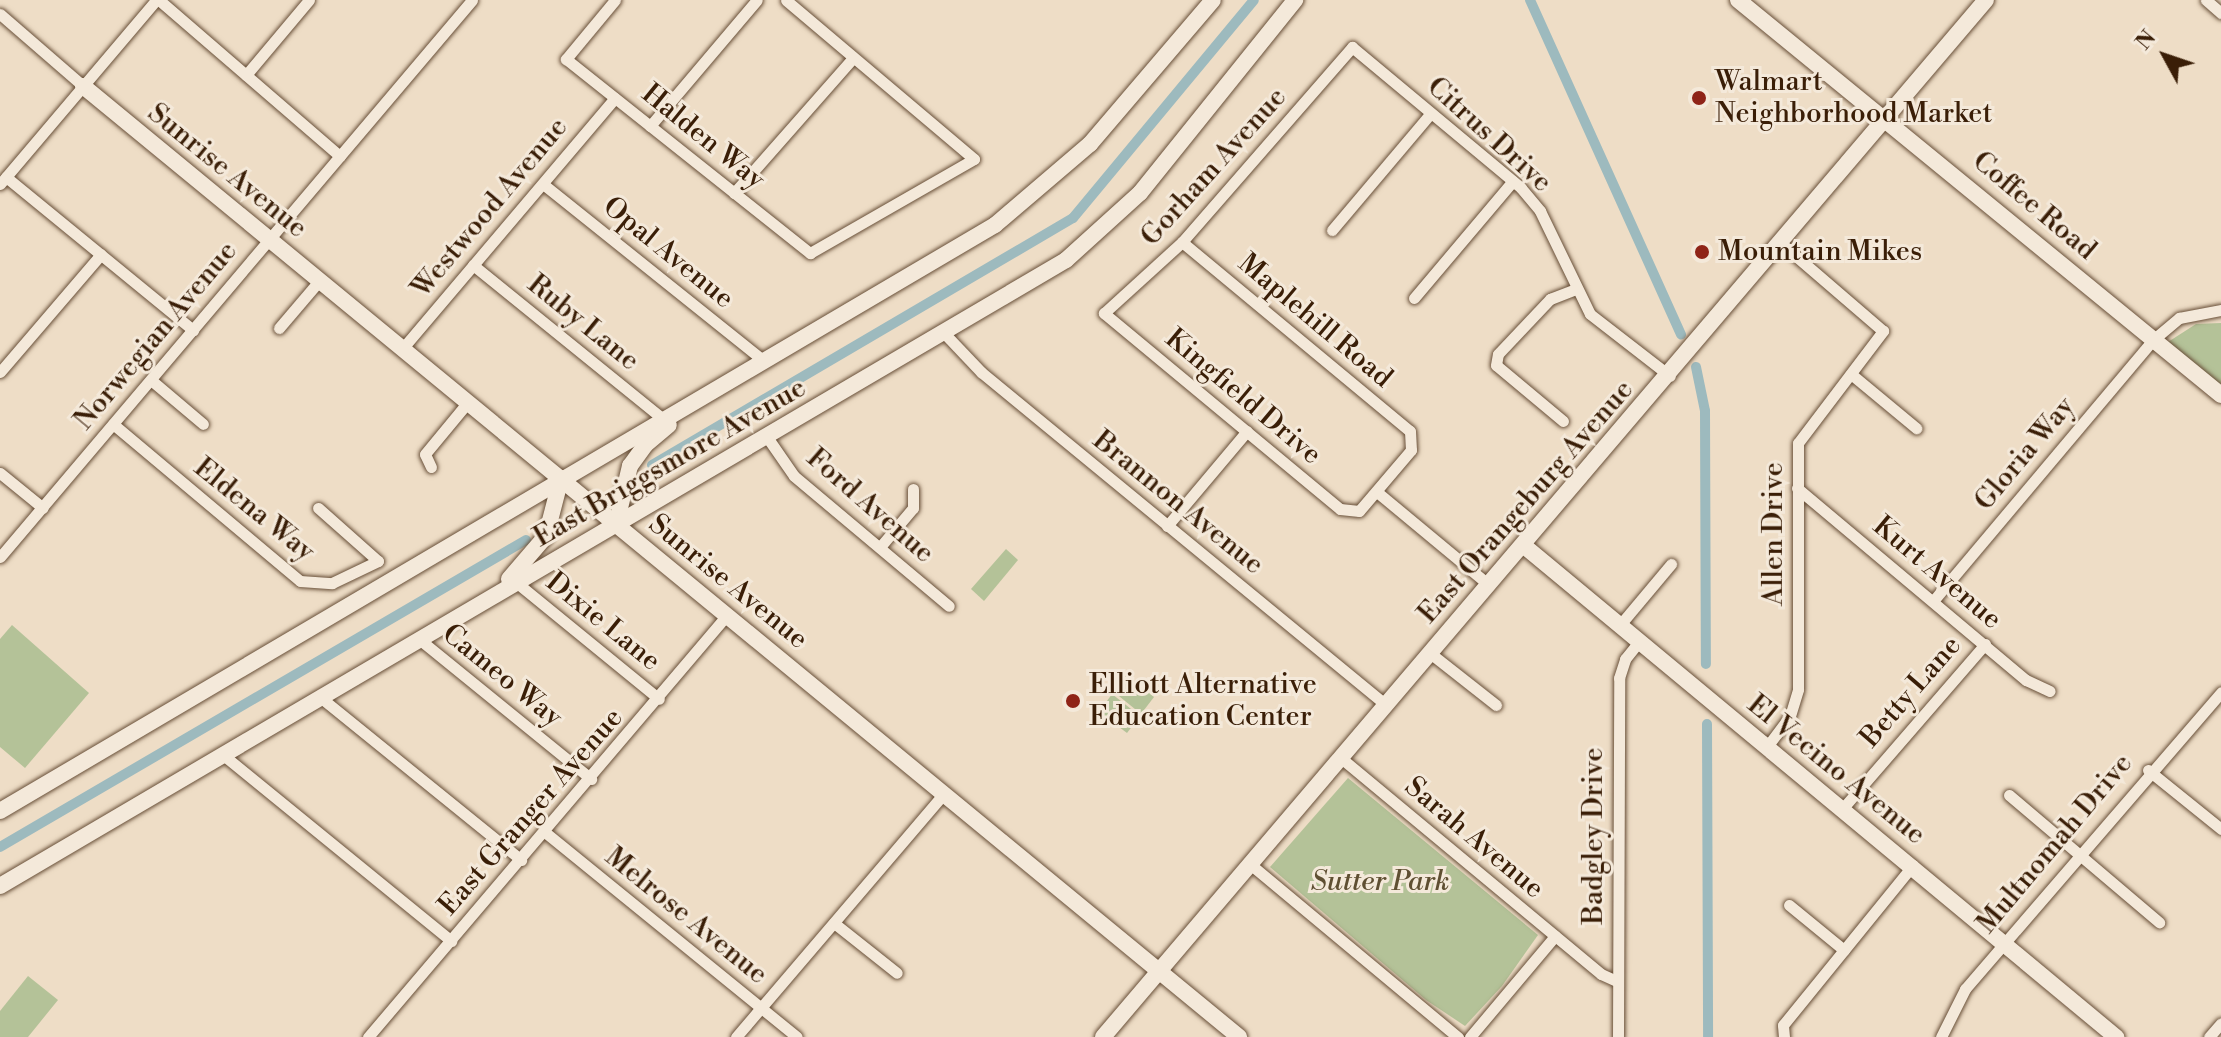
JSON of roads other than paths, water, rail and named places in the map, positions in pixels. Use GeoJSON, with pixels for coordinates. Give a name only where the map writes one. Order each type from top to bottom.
{"type":"FeatureCollection","features":[{"type":"Feature","properties":{"kind":"main road","name":"East Briggsmore Avenue"},"geometry":{"type":"LineString","coordinates":[[0,811],[1019,208],[1090,144],[1213,0]]}},
{"type":"Feature","properties":{"kind":"main road","name":"East Briggsmore Avenue"},"geometry":{"type":"LineString","coordinates":[[0,886],[1039,279],[1117,217],[1266,43],[1295,0]]}},
{"type":"Feature","properties":{"kind":"main road","name":"Coffee Road"},"geometry":{"type":"LineString","coordinates":[[1738,0],[1888,119],[2221,395]]}},
{"type":"Feature","properties":{"kind":"main road","name":"East Orangeburg Avenue"},"geometry":{"type":"LineString","coordinates":[[1103,1037],[1670,376],[1986,0]]}},
{"type":"Feature","properties":{"kind":"main road","name":"Sunrise Avenue"},"geometry":{"type":"LineString","coordinates":[[83,86],[1239,1037]]}},
{"type":"Feature","properties":{"kind":"main road"},"geometry":{"type":"LineString","coordinates":[[616,525],[623,482],[645,445],[700,408],[716,387]]}},
{"type":"Feature","properties":{"kind":"main road"},"geometry":{"type":"LineString","coordinates":[[471,609],[532,558],[546,536],[561,478]]}},
{"type":"Feature","properties":{"kind":"main road","name":"El Vecino Avenue"},"geometry":{"type":"LineString","coordinates":[[1523,545],[1766,748],[1913,865],[2116,1037]]}},
{"type":"Feature","properties":{"kind":"street"},"geometry":{"type":"LineString","coordinates":[[193,330],[101,254],[3,181],[83,86],[158,0],[340,156]]}},
{"type":"Feature","properties":{"kind":"street"},"geometry":{"type":"LineString","coordinates":[[246,75],[309,0]]}},
{"type":"Feature","properties":{"kind":"street","name":"Norwegian Avenue"},"geometry":{"type":"LineString","coordinates":[[0,557],[472,0]]}},
{"type":"Feature","properties":{"kind":"street","name":"Halden Way"},"geometry":{"type":"LineString","coordinates":[[615,0],[566,59],[810,253],[974,159],[853,58]]}},
{"type":"Feature","properties":{"kind":"street"},"geometry":{"type":"LineString","coordinates":[[650,126],[757,0]]}},
{"type":"Feature","properties":{"kind":"street"},"geometry":{"type":"LineString","coordinates":[[734,193],[853,58],[786,0]]}},
{"type":"Feature","properties":{"kind":"street"},"geometry":{"type":"LineString","coordinates":[[2206,0],[2221,13]]}},
{"type":"Feature","properties":{"kind":"street","name":"Sunrise Avenue"},"geometry":{"type":"LineString","coordinates":[[0,14],[83,86]]}},
{"type":"Feature","properties":{"kind":"street","name":"Citrus Drive"},"geometry":{"type":"LineString","coordinates":[[1352,47],[1513,181],[1540,211],[1576,289],[1599,324],[1670,376]]}},
{"type":"Feature","properties":{"kind":"street","name":"Gorham Avenue"},"geometry":{"type":"LineString","coordinates":[[1104,313],[1182,242],[1352,47]]}},
{"type":"Feature","properties":{"kind":"street","name":"Westwood Avenue"},"geometry":{"type":"LineString","coordinates":[[402,349],[615,98]]}},
{"type":"Feature","properties":{"kind":"street"},"geometry":{"type":"LineString","coordinates":[[1332,230],[1431,113]]}},
{"type":"Feature","properties":{"kind":"street"},"geometry":{"type":"LineString","coordinates":[[1414,298],[1513,181]]}},
{"type":"Feature","properties":{"kind":"street","name":"Opal Avenue"},"geometry":{"type":"LineString","coordinates":[[543,184],[763,360]]}},
{"type":"Feature","properties":{"kind":"street","name":"Maplehill Road"},"geometry":{"type":"LineString","coordinates":[[1182,242],[1410,431],[1414,440],[1411,450],[1377,492]]}},
{"type":"Feature","properties":{"kind":"street","name":"Allen Drive"},"geometry":{"type":"LineString","coordinates":[[1766,748],[1790,716],[1798,689],[1796,453],[1803,432],[1883,331],[1782,244]]}},
{"type":"Feature","properties":{"kind":"street"},"geometry":{"type":"LineString","coordinates":[[0,372],[101,254]]}},
{"type":"Feature","properties":{"kind":"street","name":"Ruby Lane"},"geometry":{"type":"LineString","coordinates":[[473,265],[663,419]]}},
{"type":"Feature","properties":{"kind":"street"},"geometry":{"type":"LineString","coordinates":[[279,328],[319,281]]}},
{"type":"Feature","properties":{"kind":"street"},"geometry":{"type":"LineString","coordinates":[[1563,421],[1496,365],[1498,354],[1550,299],[1576,289]]}},
{"type":"Feature","properties":{"kind":"street","name":"Gloria Way"},"geometry":{"type":"LineString","coordinates":[[1933,601],[2154,339],[2179,318],[2221,310]]}},
{"type":"Feature","properties":{"kind":"street","name":"Kingfield Drive"},"geometry":{"type":"LineString","coordinates":[[1104,313],[1340,509],[1353,513],[1377,492]]}},
{"type":"Feature","properties":{"kind":"street","name":"Brannon Avenue"},"geometry":{"type":"LineString","coordinates":[[944,333],[981,372],[1386,705]]}},
{"type":"Feature","properties":{"kind":"street"},"geometry":{"type":"LineString","coordinates":[[1851,374],[1916,428]]}},
{"type":"Feature","properties":{"kind":"street"},"geometry":{"type":"LineString","coordinates":[[151,380],[203,424]]}},
{"type":"Feature","properties":{"kind":"street"},"geometry":{"type":"LineString","coordinates":[[431,467],[425,454],[468,402]]}},
{"type":"Feature","properties":{"kind":"street","name":"Eldena Way"},"geometry":{"type":"LineString","coordinates":[[113,424],[300,581],[332,583],[378,561],[318,508]]}},
{"type":"Feature","properties":{"kind":"street"},"geometry":{"type":"LineString","coordinates":[[1167,526],[1247,431]]}},
{"type":"Feature","properties":{"kind":"street","name":"Ford Avenue"},"geometry":{"type":"LineString","coordinates":[[767,437],[794,476],[949,606]]}},
{"type":"Feature","properties":{"kind":"street"},"geometry":{"type":"LineString","coordinates":[[0,473],[43,508]]}},
{"type":"Feature","properties":{"kind":"street","name":"Kurt Avenue"},"geometry":{"type":"LineString","coordinates":[[1797,488],[2026,680],[2050,691]]}},
{"type":"Feature","properties":{"kind":"street"},"geometry":{"type":"LineString","coordinates":[[880,547],[913,508],[913,489]]}},
{"type":"Feature","properties":{"kind":"street"},"geometry":{"type":"LineString","coordinates":[[1377,492],[1489,585]]}},
{"type":"Feature","properties":{"kind":"street"},"geometry":{"type":"LineString","coordinates":[[1619,626],[1671,564]]}},
{"type":"Feature","properties":{"kind":"street","name":"Dixie Lane"},"geometry":{"type":"LineString","coordinates":[[517,583],[659,699]]}},
{"type":"Feature","properties":{"kind":"street","name":"East Granger Avenue"},"geometry":{"type":"LineString","coordinates":[[368,1037],[546,833],[727,615]]}},
{"type":"Feature","properties":{"kind":"street","name":"Cameo Way"},"geometry":{"type":"LineString","coordinates":[[419,639],[591,779]]}},
{"type":"Feature","properties":{"kind":"street","name":"Badgley Drive"},"geometry":{"type":"LineString","coordinates":[[1618,1037],[1619,678],[1639,642]]}},
{"type":"Feature","properties":{"kind":"street","name":"Betty Lane"},"geometry":{"type":"LineString","coordinates":[[1843,808],[1985,644]]}},
{"type":"Feature","properties":{"kind":"street"},"geometry":{"type":"LineString","coordinates":[[1430,653],[1496,705]]}},
{"type":"Feature","properties":{"kind":"street","name":"Multnomah Drive"},"geometry":{"type":"LineString","coordinates":[[1941,1037],[1954,1004],[2003,943],[2148,770],[2221,692]]}},
{"type":"Feature","properties":{"kind":"street"},"geometry":{"type":"LineString","coordinates":[[320,697],[521,860]]}},
{"type":"Feature","properties":{"kind":"street"},"geometry":{"type":"LineString","coordinates":[[222,754],[451,941]]}},
{"type":"Feature","properties":{"kind":"street","name":"Sarah Avenue"},"geometry":{"type":"LineString","coordinates":[[1341,758],[1555,936],[1617,981]]}},
{"type":"Feature","properties":{"kind":"street"},"geometry":{"type":"LineString","coordinates":[[2148,770],[2221,829]]}},
{"type":"Feature","properties":{"kind":"street"},"geometry":{"type":"LineString","coordinates":[[736,1037],[943,795]]}},
{"type":"Feature","properties":{"kind":"street"},"geometry":{"type":"LineString","coordinates":[[2009,795],[2159,922]]}},
{"type":"Feature","properties":{"kind":"street","name":"Melrose Avenue"},"geometry":{"type":"LineString","coordinates":[[546,833],[797,1037]]}},
{"type":"Feature","properties":{"kind":"street"},"geometry":{"type":"LineString","coordinates":[[1250,864],[1458,1037]]}},
{"type":"Feature","properties":{"kind":"street"},"geometry":{"type":"LineString","coordinates":[[1784,1037],[1783,1025],[1913,865]]}},
{"type":"Feature","properties":{"kind":"street"},"geometry":{"type":"LineString","coordinates":[[1789,905],[1844,950]]}},
{"type":"Feature","properties":{"kind":"street"},"geometry":{"type":"LineString","coordinates":[[834,923],[897,973]]}},
{"type":"Feature","properties":{"kind":"street"},"geometry":{"type":"LineString","coordinates":[[1470,1037],[1555,936]]}},
{"type":"Feature","properties":{"kind":"street"},"geometry":{"type":"LineString","coordinates":[[2209,1037],[2221,1023]]}},
{"type":"Feature","properties":{"kind":"waterway"},"geometry":{"type":"LineString","coordinates":[[652,465],[1073,218],[1254,0]]}},
{"type":"Feature","properties":{"kind":"waterway"},"geometry":{"type":"LineString","coordinates":[[1530,0],[1681,334]]}},
{"type":"Feature","properties":{"kind":"waterway"},"geometry":{"type":"LineString","coordinates":[[1696,367],[1705,411],[1706,664]]}},
{"type":"Feature","properties":{"kind":"waterway"},"geometry":{"type":"LineString","coordinates":[[0,847],[526,540]]}},
{"type":"Feature","properties":{"kind":"waterway"},"geometry":{"type":"LineString","coordinates":[[1707,724],[1708,1037]]}},
{"type":"Feature","properties":{"kind":"place","name":"Walmart Neighborhood Market"},"geometry":{"type":"Point","coordinates":[1699,98]}},
{"type":"Feature","properties":{"kind":"place","name":"Mountain Mikes"},"geometry":{"type":"Point","coordinates":[1702,252]}},
{"type":"Feature","properties":{"kind":"place","name":"Elliott Alternative Education Center"},"geometry":{"type":"Point","coordinates":[1073,701]}},
{"type":"Feature","properties":{"kind":"park label","name":"Sutter Park"},"geometry":{"type":"Point","coordinates":[1380,882]}}]}
